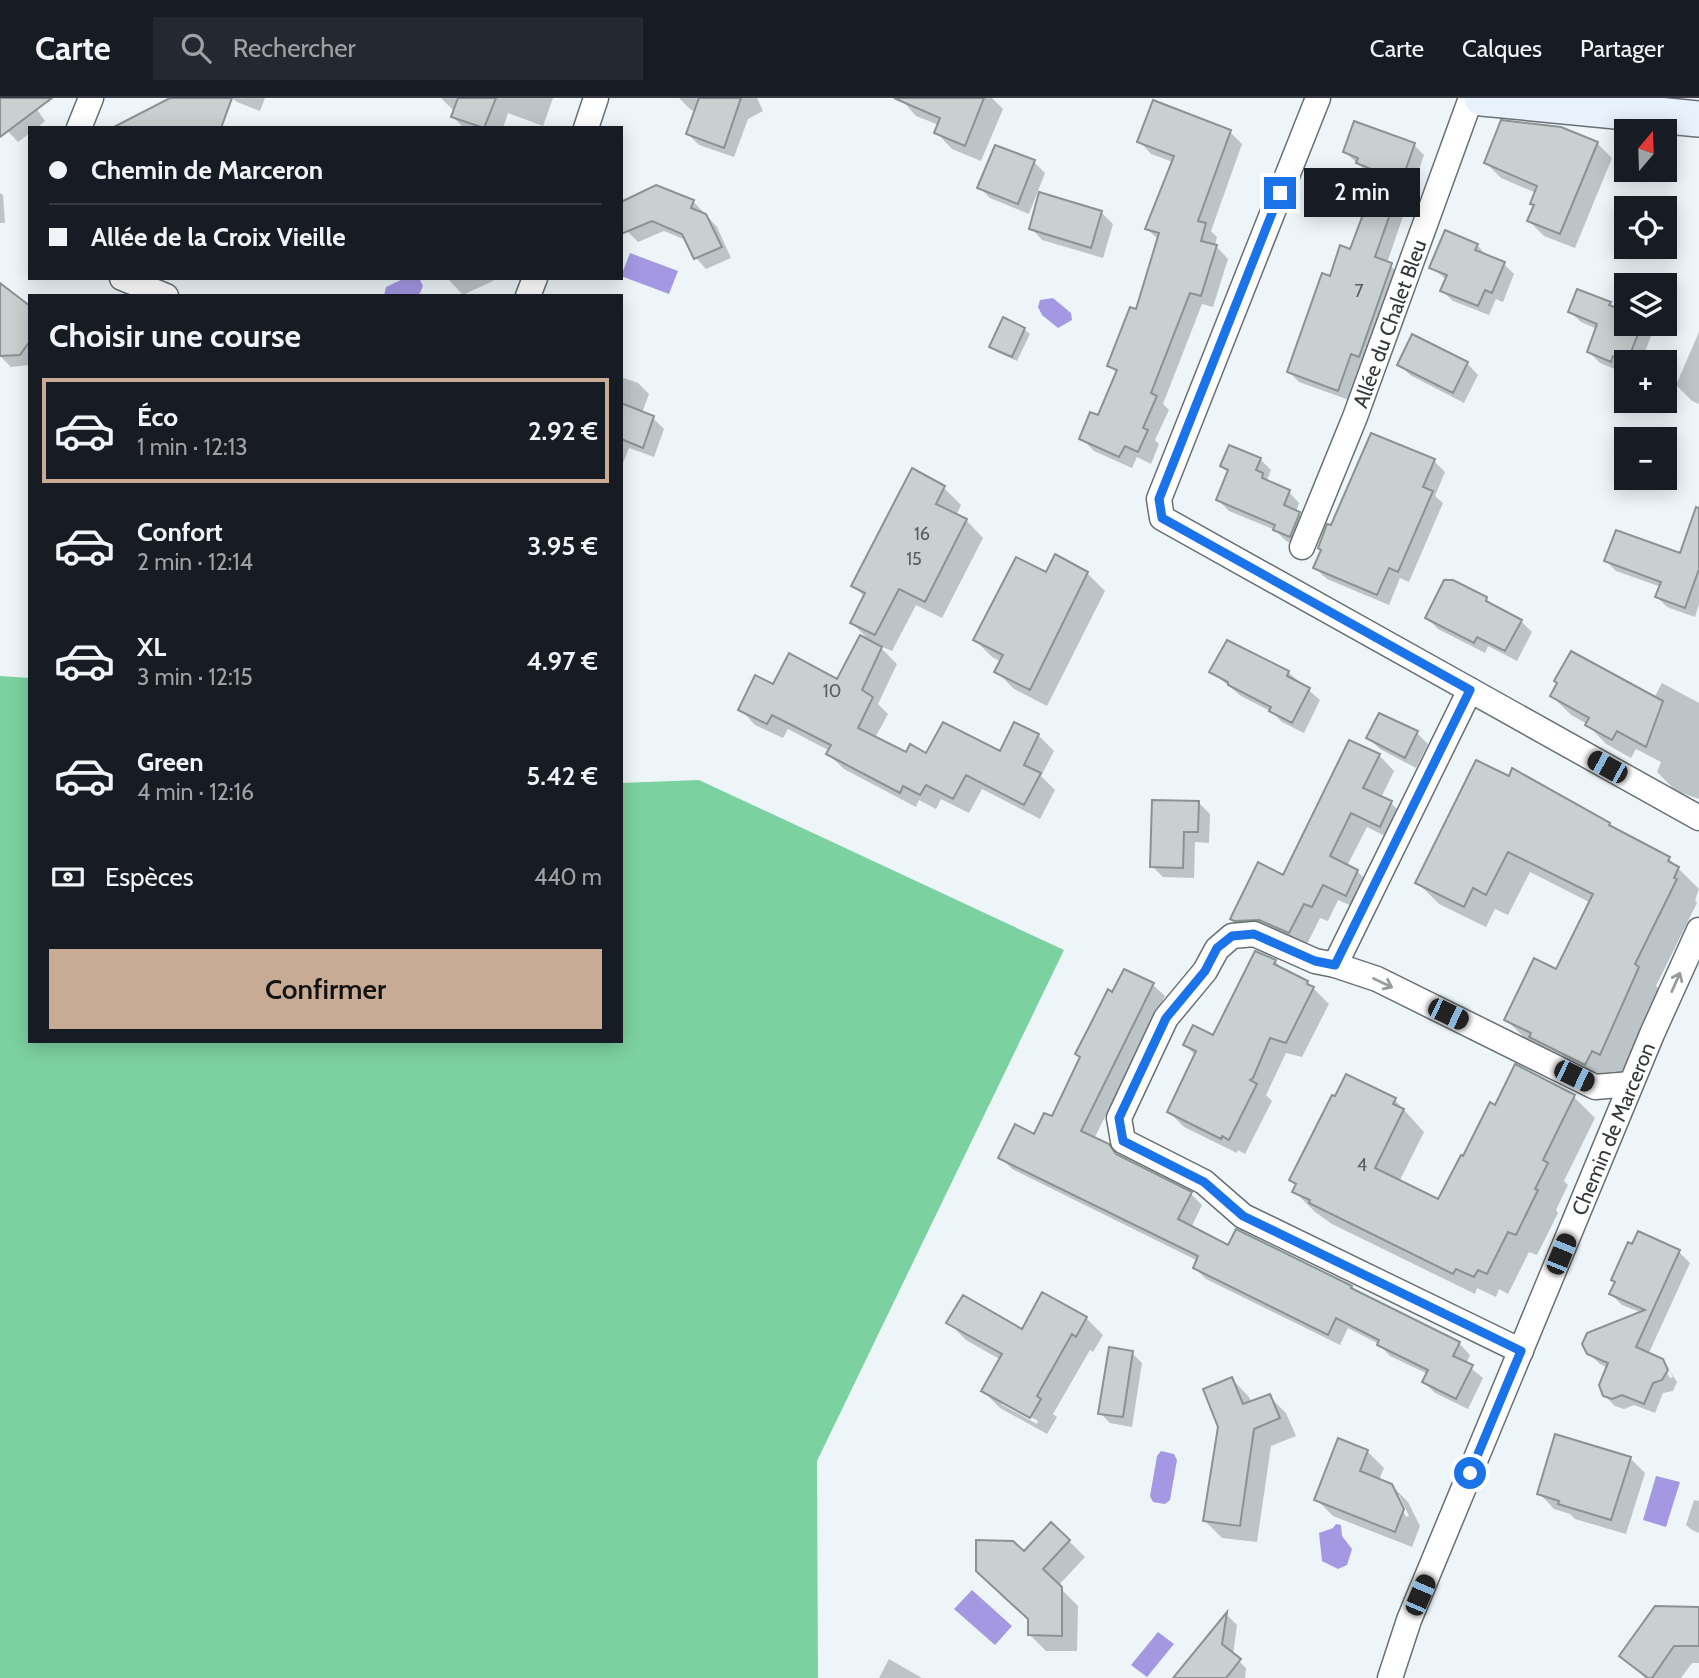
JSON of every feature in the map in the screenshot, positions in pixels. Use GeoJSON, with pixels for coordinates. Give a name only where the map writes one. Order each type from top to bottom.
{"type":"FeatureCollection","features":[{"type":"Feature","properties":{"kind":"street"},"geometry":{"type":"LineString","coordinates":[[80,126],[91,98]]}},
{"type":"Feature","properties":{"kind":"street"},"geometry":{"type":"LineString","coordinates":[[587,126],[596,98]]}},
{"type":"Feature","properties":{"kind":"street"},"geometry":{"type":"LineString","coordinates":[[1318,98],[1159,499],[1162,518],[1699,818]]}},
{"type":"Feature","properties":{"kind":"street","name":"Allée du Chalet Bleu"},"geometry":{"type":"LineString","coordinates":[[1303,547],[1355,417],[1471,98]]}},
{"type":"Feature","properties":{"kind":"street"},"geometry":{"type":"LineString","coordinates":[[1482,98],[1699,119]]}},
{"type":"Feature","properties":{"kind":"street"},"geometry":{"type":"LineString","coordinates":[[127,280],[161,294]]}},
{"type":"Feature","properties":{"kind":"street"},"geometry":{"type":"LineString","coordinates":[[1335,965],[1470,690]]}},
{"type":"Feature","properties":{"kind":"street","name":"Chemin de Marceron"},"geometry":{"type":"LineString","coordinates":[[1390,1678],[1409,1620],[1652,1034],[1699,930]]}},
{"type":"Feature","properties":{"kind":"street"},"geometry":{"type":"LineString","coordinates":[[1521,1351],[1243,1216],[1204,1182],[1123,1141],[1119,1118],[1166,1018],[1205,971],[1217,948],[1232,936],[1254,934],[1315,961],[1377,979],[1595,1087],[1632,1084]]}},
{"type":"Feature","properties":{"kind":"green space"},"geometry":{"type":"Polygon","coordinates":[[[0,676],[28,678],[28,1043],[623,1043],[623,783],[699,780],[1064,950],[817,1461],[818,1678],[0,1678],[0,676]]]}},
{"type":"Feature","properties":{"kind":"shaded area"},"geometry":{"type":"Polygon","coordinates":[[[630,253],[678,271],[669,294],[623,277],[630,253]]]}},
{"type":"Feature","properties":{"kind":"shaded area"},"geometry":{"type":"Polygon","coordinates":[[[401,280],[420,280],[423,286],[418,294],[384,294],[386,287],[401,280]]]}},
{"type":"Feature","properties":{"kind":"shaded area"},"geometry":{"type":"Polygon","coordinates":[[[1053,298],[1071,313],[1072,320],[1058,328],[1042,315],[1038,307],[1040,300],[1053,298]]]}},
{"type":"Feature","properties":{"kind":"shaded area"},"geometry":{"type":"Polygon","coordinates":[[[1161,1451],[1174,1454],[1177,1460],[1170,1500],[1165,1504],[1153,1502],[1150,1496],[1157,1456],[1161,1451]]]}},
{"type":"Feature","properties":{"kind":"shaded area"},"geometry":{"type":"Polygon","coordinates":[[[1656,1476],[1680,1482],[1666,1527],[1643,1520],[1656,1476]]]}},
{"type":"Feature","properties":{"kind":"shaded area"},"geometry":{"type":"Polygon","coordinates":[[[1336,1524],[1341,1525],[1342,1536],[1352,1549],[1347,1565],[1338,1569],[1322,1561],[1319,1533],[1333,1528],[1336,1524]]]}},
{"type":"Feature","properties":{"kind":"shaded area"},"geometry":{"type":"Polygon","coordinates":[[[972,1590],[1012,1626],[995,1645],[954,1609],[972,1590]]]}},
{"type":"Feature","properties":{"kind":"shaded area"},"geometry":{"type":"Polygon","coordinates":[[[1158,1632],[1174,1644],[1147,1677],[1131,1665],[1158,1632]]]}},
{"type":"Feature","properties":{"kind":"building"},"geometry":{"type":"Polygon","coordinates":[[[0,98],[52,98],[0,137],[0,98]]]}},
{"type":"Feature","properties":{"kind":"building"},"geometry":{"type":"Polygon","coordinates":[[[170,98],[232,98],[222,126],[116,126],[170,98]]]}},
{"type":"Feature","properties":{"kind":"building"},"geometry":{"type":"Polygon","coordinates":[[[458,98],[496,98],[485,126],[451,117],[458,98]]]}},
{"type":"Feature","properties":{"kind":"building"},"geometry":{"type":"Polygon","coordinates":[[[699,98],[741,98],[724,148],[686,134],[699,98]]]}},
{"type":"Feature","properties":{"kind":"building"},"geometry":{"type":"Polygon","coordinates":[[[894,98],[984,98],[965,146],[934,133],[940,118],[894,98]]]}},
{"type":"Feature","properties":{"kind":"building"},"geometry":{"type":"Polygon","coordinates":[[[1153,100],[1231,130],[1198,221],[1206,223],[1201,241],[1217,245],[1201,296],[1190,293],[1151,393],[1157,396],[1143,428],[1148,430],[1138,452],[1125,446],[1119,457],[1079,439],[1090,412],[1098,415],[1117,370],[1107,366],[1130,307],[1136,309],[1159,233],[1145,229],[1174,156],[1137,142],[1153,100]]]}},
{"type":"Feature","properties":{"kind":"building"},"geometry":{"type":"Polygon","coordinates":[[[1501,120],[1561,127],[1598,142],[1560,234],[1527,221],[1534,205],[1530,204],[1537,186],[1484,163],[1501,120]]]}},
{"type":"Feature","properties":{"kind":"building"},"geometry":{"type":"Polygon","coordinates":[[[1354,121],[1415,143],[1375,257],[1392,263],[1359,357],[1351,354],[1338,391],[1287,372],[1322,273],[1330,276],[1340,245],[1350,249],[1379,172],[1356,163],[1358,158],[1343,152],[1354,121]]]}},
{"type":"Feature","properties":{"kind":"building"},"geometry":{"type":"Polygon","coordinates":[[[995,145],[1035,160],[1018,204],[977,188],[995,145]]]}},
{"type":"Feature","properties":{"kind":"building"},"geometry":{"type":"Polygon","coordinates":[[[656,185],[694,200],[691,208],[706,214],[722,247],[694,259],[682,234],[652,221],[623,233],[623,201],[656,185]]]}},
{"type":"Feature","properties":{"kind":"building"},"geometry":{"type":"Polygon","coordinates":[[[1039,192],[1102,211],[1091,248],[1029,229],[1039,192]]]}},
{"type":"Feature","properties":{"kind":"building"},"geometry":{"type":"Polygon","coordinates":[[[1445,230],[1478,244],[1475,250],[1505,262],[1492,293],[1485,290],[1478,306],[1440,291],[1447,275],[1429,268],[1445,230]]]}},
{"type":"Feature","properties":{"kind":"building"},"geometry":{"type":"Polygon","coordinates":[[[0,283],[28,304],[28,344],[20,355],[0,356],[0,283]]]}},
{"type":"Feature","properties":{"kind":"building"},"geometry":{"type":"Polygon","coordinates":[[[1577,289],[1611,302],[1609,305],[1614,307],[1614,336],[1637,336],[1632,350],[1614,350],[1611,362],[1587,352],[1597,324],[1568,312],[1577,289]]]}},
{"type":"Feature","properties":{"kind":"building"},"geometry":{"type":"Polygon","coordinates":[[[1003,317],[1025,328],[1012,357],[989,347],[1003,317]]]}},
{"type":"Feature","properties":{"kind":"building"},"geometry":{"type":"Polygon","coordinates":[[[1412,334],[1468,362],[1453,393],[1397,365],[1412,334]]]}},
{"type":"Feature","properties":{"kind":"building"},"geometry":{"type":"Polygon","coordinates":[[[623,404],[654,416],[643,448],[623,440],[623,404]]]}},
{"type":"Feature","properties":{"kind":"building"},"geometry":{"type":"Polygon","coordinates":[[[1371,433],[1435,459],[1423,487],[1433,491],[1398,572],[1389,568],[1377,595],[1313,568],[1321,550],[1318,548],[1327,524],[1331,525],[1371,433]]]}},
{"type":"Feature","properties":{"kind":"building"},"geometry":{"type":"Polygon","coordinates":[[[1229,445],[1261,458],[1256,470],[1263,473],[1262,478],[1290,490],[1284,505],[1300,512],[1290,537],[1273,530],[1275,525],[1216,500],[1228,470],[1220,466],[1229,445]]]}},
{"type":"Feature","properties":{"kind":"building"},"geometry":{"type":"Polygon","coordinates":[[[912,468],[945,486],[936,504],[967,519],[925,602],[899,589],[875,635],[850,623],[865,593],[851,586],[912,468]]]}},
{"type":"Feature","properties":{"kind":"building"},"geometry":{"type":"Polygon","coordinates":[[[1696,507],[1699,508],[1699,569],[1685,608],[1655,597],[1661,582],[1604,561],[1616,530],[1680,553],[1696,507]]]}},
{"type":"Feature","properties":{"kind":"building"},"geometry":{"type":"Polygon","coordinates":[[[1055,554],[1088,572],[1030,690],[994,672],[1003,655],[973,640],[1016,557],[1046,572],[1055,554]]]}},
{"type":"Feature","properties":{"kind":"building"},"geometry":{"type":"Polygon","coordinates":[[[1444,580],[1453,580],[1487,597],[1486,601],[1522,620],[1505,651],[1477,637],[1474,643],[1425,618],[1444,580]]]}},
{"type":"Feature","properties":{"kind":"building"},"geometry":{"type":"Polygon","coordinates":[[[860,635],[882,647],[862,690],[873,697],[858,728],[906,752],[910,744],[926,753],[943,722],[1000,751],[1014,722],[1039,734],[1024,765],[1041,773],[1024,805],[966,775],[953,799],[926,785],[920,795],[903,786],[900,793],[826,754],[831,745],[772,715],[767,724],[738,710],[755,675],[773,684],[789,653],[837,679],[860,635]]]}},
{"type":"Feature","properties":{"kind":"building"},"geometry":{"type":"Polygon","coordinates":[[[1227,640],[1289,671],[1287,676],[1310,688],[1292,723],[1269,711],[1271,707],[1209,672],[1227,640]]]}},
{"type":"Feature","properties":{"kind":"building"},"geometry":{"type":"Polygon","coordinates":[[[1571,651],[1663,701],[1646,747],[1617,731],[1612,740],[1585,725],[1589,718],[1550,696],[1557,683],[1554,681],[1571,651]]]}},
{"type":"Feature","properties":{"kind":"building"},"geometry":{"type":"Polygon","coordinates":[[[1379,713],[1418,731],[1405,758],[1366,738],[1379,713]]]}},
{"type":"Feature","properties":{"kind":"building"},"geometry":{"type":"Polygon","coordinates":[[[1349,740],[1380,754],[1363,788],[1392,801],[1380,827],[1351,813],[1330,856],[1358,870],[1346,896],[1323,885],[1312,907],[1304,904],[1289,933],[1259,920],[1230,919],[1258,862],[1283,875],[1349,740]]]}},
{"type":"Feature","properties":{"kind":"building"},"geometry":{"type":"Polygon","coordinates":[[[1476,760],[1509,776],[1512,768],[1670,857],[1668,861],[1679,867],[1674,878],[1677,879],[1635,964],[1639,967],[1600,1055],[1592,1051],[1585,1065],[1529,1037],[1531,1033],[1504,1020],[1534,958],[1556,969],[1593,894],[1508,852],[1486,895],[1473,888],[1464,907],[1415,883],[1476,760]]]}},
{"type":"Feature","properties":{"kind":"building"},"geometry":{"type":"Polygon","coordinates":[[[1152,800],[1199,801],[1198,832],[1184,832],[1183,868],[1150,867],[1152,800]]]}},
{"type":"Feature","properties":{"kind":"building"},"geometry":{"type":"Polygon","coordinates":[[[1255,951],[1276,960],[1274,964],[1308,981],[1307,984],[1314,987],[1286,1043],[1270,1038],[1250,1080],[1257,1084],[1229,1140],[1222,1136],[1221,1139],[1167,1112],[1196,1051],[1183,1045],[1193,1025],[1213,1035],[1255,951]]]}},
{"type":"Feature","properties":{"kind":"building"},"geometry":{"type":"Polygon","coordinates":[[[1124,969],[1154,983],[1081,1131],[1109,1144],[1116,1154],[1192,1192],[1178,1219],[1228,1245],[1236,1229],[1460,1342],[1453,1356],[1473,1365],[1456,1399],[1422,1382],[1428,1370],[1377,1345],[1379,1340],[1336,1318],[1328,1335],[1193,1268],[1198,1256],[998,1158],[1015,1124],[1034,1134],[1044,1113],[1052,1116],[1080,1057],[1075,1054],[1108,989],[1112,992],[1124,969]]]}},
{"type":"Feature","properties":{"kind":"building"},"geometry":{"type":"Polygon","coordinates":[[[1515,1064],[1575,1095],[1543,1160],[1548,1163],[1516,1235],[1508,1232],[1487,1274],[1478,1270],[1474,1277],[1456,1269],[1453,1274],[1292,1192],[1296,1184],[1289,1180],[1332,1095],[1335,1096],[1346,1074],[1396,1098],[1393,1104],[1404,1109],[1375,1168],[1438,1199],[1490,1102],[1495,1105],[1515,1064]]]}},
{"type":"Feature","properties":{"kind":"building"},"geometry":{"type":"Polygon","coordinates":[[[1638,1231],[1680,1250],[1636,1347],[1663,1359],[1668,1370],[1662,1380],[1653,1383],[1644,1404],[1622,1395],[1612,1399],[1603,1396],[1599,1385],[1608,1363],[1587,1354],[1582,1344],[1587,1333],[1645,1310],[1609,1294],[1615,1282],[1611,1280],[1628,1242],[1632,1244],[1638,1231]]]}},
{"type":"Feature","properties":{"kind":"building"},"geometry":{"type":"Polygon","coordinates":[[[1042,1292],[1087,1317],[1076,1337],[1072,1334],[1037,1396],[1041,1399],[1030,1418],[981,1391],[1002,1354],[946,1323],[963,1295],[1022,1329],[1042,1292]]]}},
{"type":"Feature","properties":{"kind":"building"},"geometry":{"type":"Polygon","coordinates":[[[1109,1347],[1133,1351],[1123,1417],[1098,1414],[1109,1347]]]}},
{"type":"Feature","properties":{"kind":"building"},"geometry":{"type":"Polygon","coordinates":[[[1232,1377],[1243,1404],[1270,1394],[1280,1418],[1254,1429],[1240,1526],[1203,1521],[1218,1427],[1203,1389],[1232,1377]]]}},
{"type":"Feature","properties":{"kind":"building"},"geometry":{"type":"Polygon","coordinates":[[[1555,1434],[1631,1457],[1611,1520],[1558,1504],[1559,1501],[1537,1494],[1555,1434]]]}},
{"type":"Feature","properties":{"kind":"building"},"geometry":{"type":"Polygon","coordinates":[[[1338,1438],[1368,1450],[1360,1471],[1392,1484],[1404,1509],[1395,1532],[1314,1500],[1338,1438]]]}},
{"type":"Feature","properties":{"kind":"building"},"geometry":{"type":"Polygon","coordinates":[[[1051,1522],[1070,1540],[1043,1569],[1062,1587],[1062,1636],[1028,1635],[1028,1619],[976,1571],[976,1540],[1013,1541],[1024,1551],[1051,1522]]]}},
{"type":"Feature","properties":{"kind":"building"},"geometry":{"type":"Polygon","coordinates":[[[1655,1606],[1699,1607],[1699,1646],[1674,1646],[1652,1678],[1648,1678],[1619,1656],[1655,1606]]]}},
{"type":"Feature","properties":{"kind":"building"},"geometry":{"type":"Polygon","coordinates":[[[1227,1612],[1222,1644],[1241,1659],[1226,1678],[1173,1678],[1227,1612]]]}},
{"type":"Feature","properties":{"kind":"route"},"geometry":{"type":"LineString","coordinates":[[1280,193],[1159,499],[1162,518],[1470,690],[1335,965],[1315,961],[1254,934],[1232,936],[1217,948],[1205,971],[1166,1018],[1119,1118],[1123,1141],[1204,1182],[1243,1216],[1521,1351],[1470,1473]]}}]}
